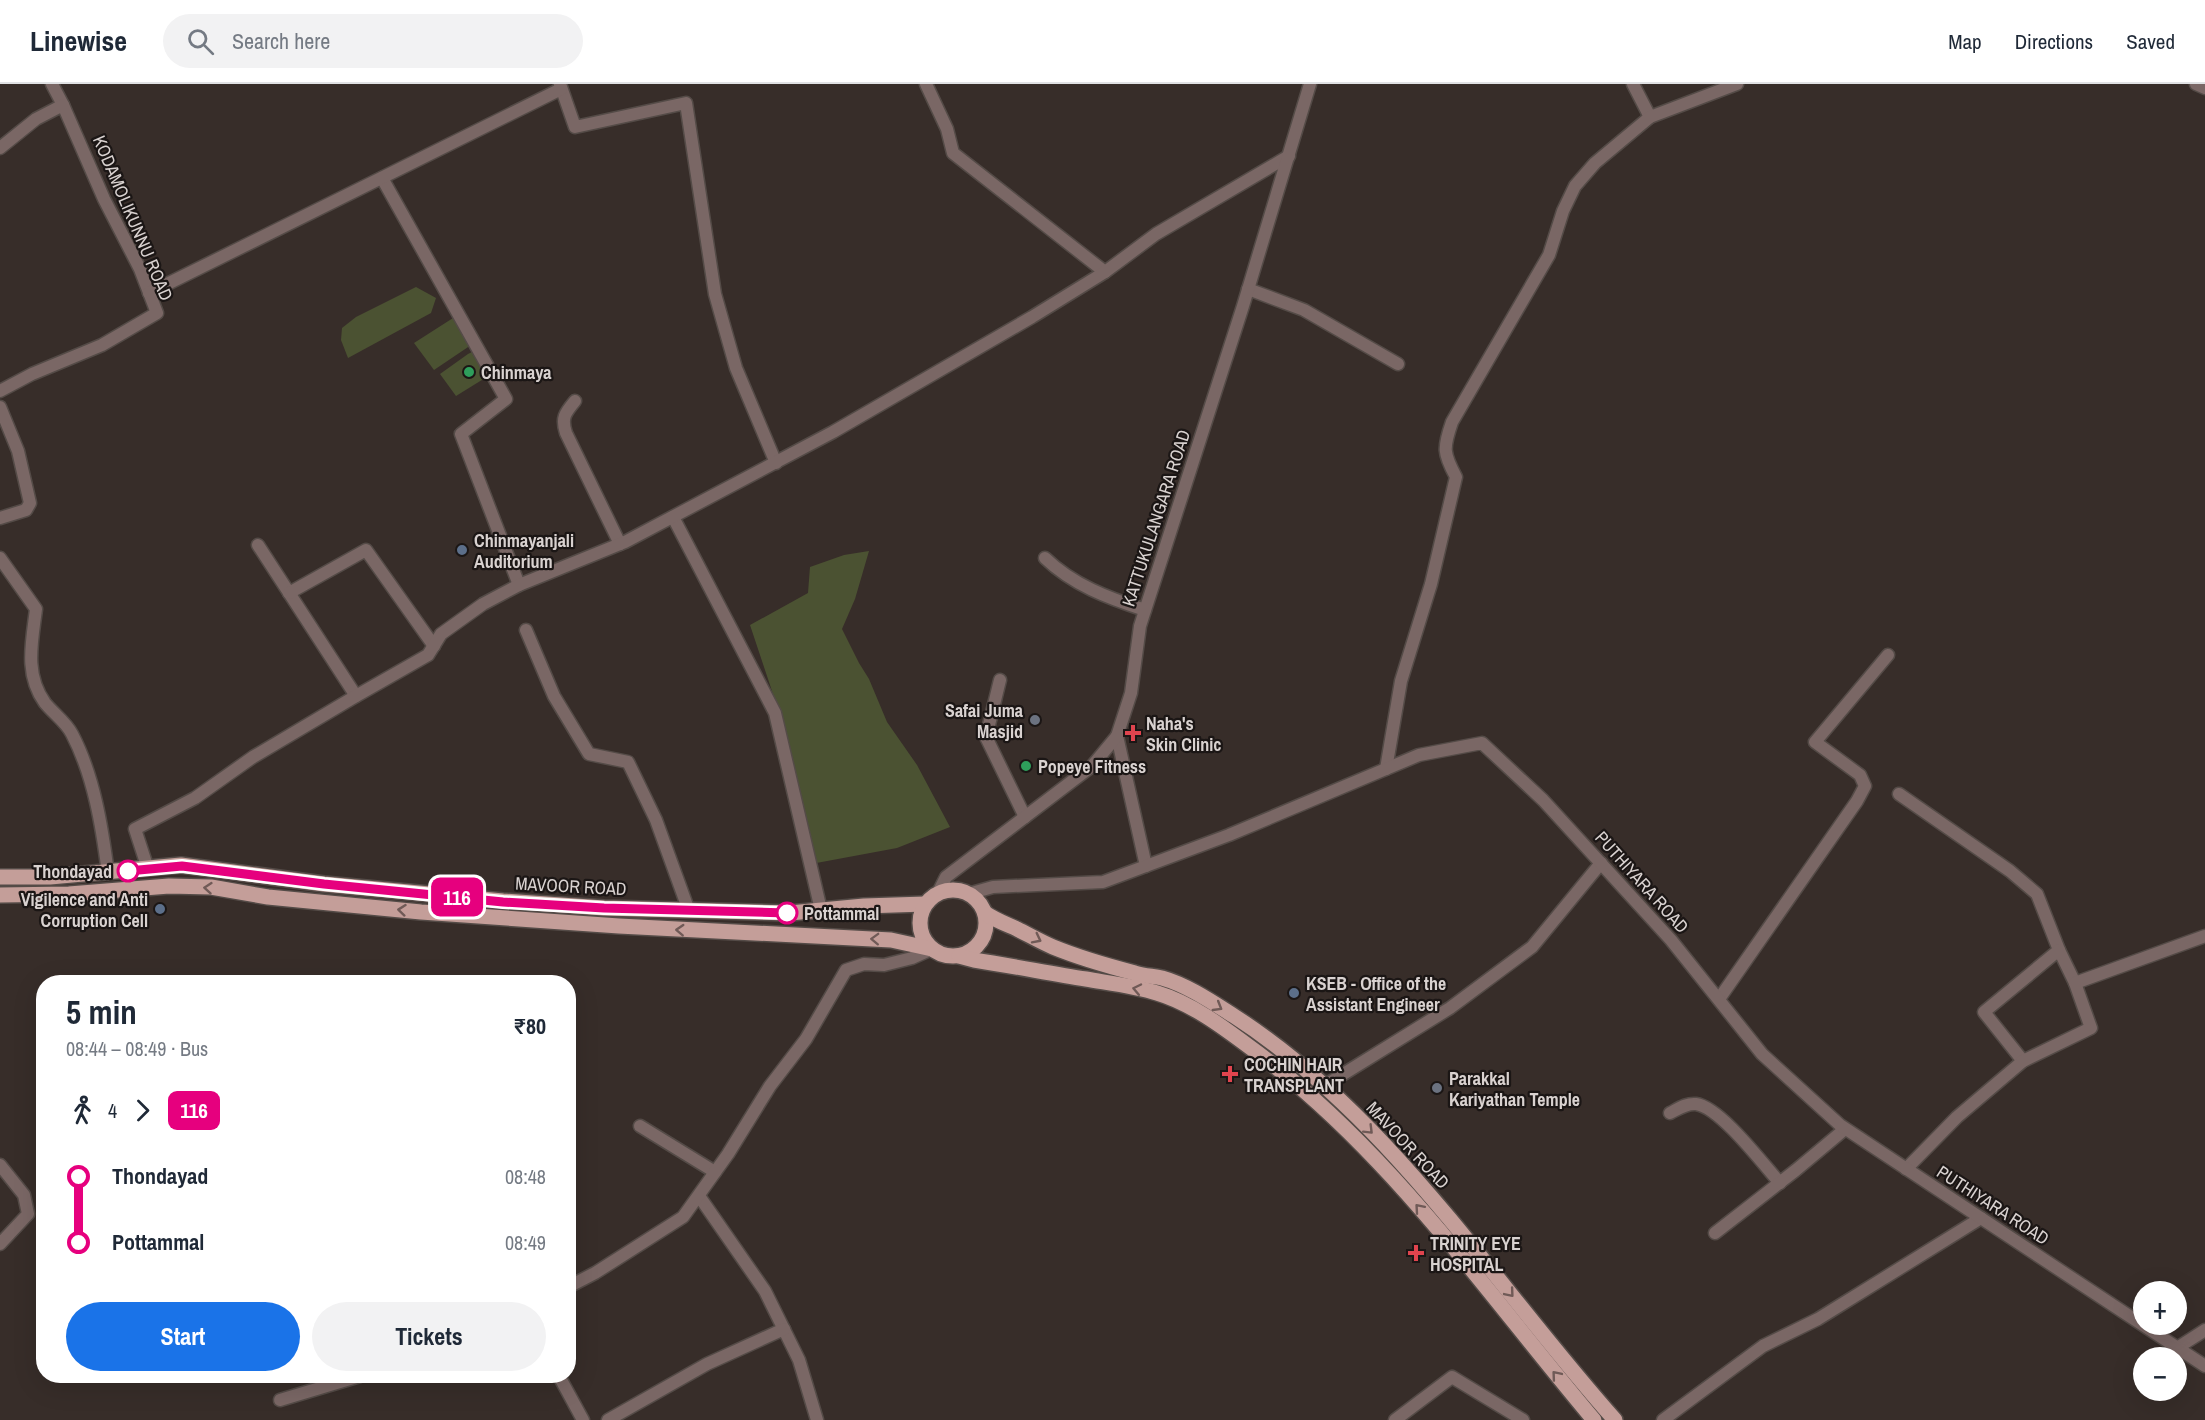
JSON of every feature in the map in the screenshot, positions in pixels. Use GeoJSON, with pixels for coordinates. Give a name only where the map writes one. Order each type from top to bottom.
{"type":"FeatureCollection","features":[{"type":"Feature","properties":{"kind":"main road","name":"MAVOOR ROAD"},"geometry":{"type":"LineString","coordinates":[[0,878],[50,877],[182,866],[324,884],[503,902],[604,908],[790,913],[864,906],[925,904]]}},
{"type":"Feature","properties":{"kind":"main road","name":"MAVOOR ROAD"},"geometry":{"type":"LineString","coordinates":[[0,895],[51,895],[169,886],[210,887],[288,899],[421,912],[619,926],[891,940],[932,949],[948,956],[1114,982],[1156,992],[1226,1029],[1275,1065],[1315,1100],[1386,1170],[1452,1245],[1594,1420]]}},
{"type":"Feature","properties":{"kind":"main road"},"geometry":{"type":"LineString","coordinates":[[932,949],[924,940],[920,929],[921,914],[925,904],[938,893],[951,890],[968,894]]}},
{"type":"Feature","properties":{"kind":"main road","name":"MAVOOR ROAD"},"geometry":{"type":"LineString","coordinates":[[968,894],[978,902],[985,913],[1053,947],[1138,974],[1162,978],[1181,986],[1235,1017],[1294,1060],[1324,1086],[1398,1160],[1615,1420]]}},
{"type":"Feature","properties":{"kind":"main road"},"geometry":{"type":"LineString","coordinates":[[959,956],[973,950],[983,938],[986,926],[985,913]]}},
{"type":"Feature","properties":{"kind":"street","name":"KODAMOLIKUNNU ROAD"},"geometry":{"type":"LineString","coordinates":[[0,391],[41,370],[102,345],[157,313],[136,261],[104,199],[52,84]]}},
{"type":"Feature","properties":{"kind":"street"},"geometry":{"type":"LineString","coordinates":[[926,84],[947,129],[953,153],[1105,272]]}},
{"type":"Feature","properties":{"kind":"street","name":"KATTUKULANGARA ROAD"},"geometry":{"type":"LineString","coordinates":[[938,893],[946,877],[1092,765],[1117,736],[1131,693],[1140,626],[1248,289],[1310,84]]}},
{"type":"Feature","properties":{"kind":"street"},"geometry":{"type":"LineString","coordinates":[[1633,84],[1650,117]]}},
{"type":"Feature","properties":{"kind":"street"},"geometry":{"type":"LineString","coordinates":[[1386,769],[1401,681],[1431,584],[1456,477],[1446,458],[1444,444],[1452,422],[1549,255],[1563,211],[1575,186],[1595,163],[1650,117],[1737,84]]}},
{"type":"Feature","properties":{"kind":"street"},"geometry":{"type":"LineString","coordinates":[[2196,84],[2205,88]]}},
{"type":"Feature","properties":{"kind":"street"},"geometry":{"type":"LineString","coordinates":[[149,292],[382,178],[561,86],[575,127],[686,103],[715,294],[736,368],[776,463]]}},
{"type":"Feature","properties":{"kind":"street"},"geometry":{"type":"LineString","coordinates":[[0,148],[36,119],[63,105]]}},
{"type":"Feature","properties":{"kind":"street"},"geometry":{"type":"LineString","coordinates":[[148,869],[135,830],[195,798],[253,757],[428,655],[441,634],[483,604],[519,585],[620,544],[776,463],[943,370],[1105,272],[1156,234],[1289,156]]}},
{"type":"Feature","properties":{"kind":"street"},"geometry":{"type":"LineString","coordinates":[[382,178],[506,399],[461,434],[519,585]]}},
{"type":"Feature","properties":{"kind":"street"},"geometry":{"type":"LineString","coordinates":[[1248,289],[1304,310],[1398,364]]}},
{"type":"Feature","properties":{"kind":"street"},"geometry":{"type":"LineString","coordinates":[[575,401],[565,412],[562,421],[620,544]]}},
{"type":"Feature","properties":{"kind":"street"},"geometry":{"type":"LineString","coordinates":[[0,407],[18,451],[30,503],[26,510],[0,518]]}},
{"type":"Feature","properties":{"kind":"street"},"geometry":{"type":"LineString","coordinates":[[673,517],[775,713],[821,910]]}},
{"type":"Feature","properties":{"kind":"street"},"geometry":{"type":"LineString","coordinates":[[258,545],[356,696]]}},
{"type":"Feature","properties":{"kind":"street"},"geometry":{"type":"LineString","coordinates":[[289,593],[366,550],[434,646]]}},
{"type":"Feature","properties":{"kind":"street"},"geometry":{"type":"LineString","coordinates":[[0,558],[36,609],[30,656],[32,675],[39,694],[72,733],[82,759],[103,836],[108,873]]}},
{"type":"Feature","properties":{"kind":"street"},"geometry":{"type":"LineString","coordinates":[[1045,558],[1060,573],[1103,596],[1145,610]]}},
{"type":"Feature","properties":{"kind":"street"},"geometry":{"type":"LineString","coordinates":[[526,630],[554,696],[589,754],[628,762],[656,820],[688,911]]}},
{"type":"Feature","properties":{"kind":"street"},"geometry":{"type":"LineString","coordinates":[[1719,999],[1857,801],[1865,786],[1860,775],[1815,742],[1887,655]]}},
{"type":"Feature","properties":{"kind":"street"},"geometry":{"type":"LineString","coordinates":[[1000,680],[986,737],[1025,817]]}},
{"type":"Feature","properties":{"kind":"street"},"geometry":{"type":"LineString","coordinates":[[1117,736],[1146,866]]}},
{"type":"Feature","properties":{"kind":"street","name":"PUTHIYARA ROAD"},"geometry":{"type":"LineString","coordinates":[[968,894],[993,887],[1103,882],[1229,835],[1419,755],[1482,743],[1543,800],[1671,940],[1762,1054],[1845,1129],[2175,1347]]}},
{"type":"Feature","properties":{"kind":"street"},"geometry":{"type":"LineString","coordinates":[[1899,794],[2010,871],[2037,894],[2075,983],[2091,1028],[2023,1061],[1957,1118],[1906,1169]]}},
{"type":"Feature","properties":{"kind":"street"},"geometry":{"type":"LineString","coordinates":[[1324,1086],[1450,1008],[1532,947],[1600,863]]}},
{"type":"Feature","properties":{"kind":"street"},"geometry":{"type":"LineString","coordinates":[[2075,983],[2205,936]]}},
{"type":"Feature","properties":{"kind":"street"},"geometry":{"type":"LineString","coordinates":[[576,1283],[683,1217],[728,1154],[770,1086],[811,1031],[846,970],[864,964],[884,966],[912,958],[932,949]]}},
{"type":"Feature","properties":{"kind":"street"},"geometry":{"type":"LineString","coordinates":[[2023,1061],[1984,1012],[2059,950]]}},
{"type":"Feature","properties":{"kind":"street"},"geometry":{"type":"LineString","coordinates":[[1670,1113],[1688,1105],[1698,1104],[1711,1112],[1734,1130],[1779,1183]]}},
{"type":"Feature","properties":{"kind":"street"},"geometry":{"type":"LineString","coordinates":[[640,1126],[714,1172]]}},
{"type":"Feature","properties":{"kind":"street"},"geometry":{"type":"LineString","coordinates":[[1715,1233],[1845,1129]]}},
{"type":"Feature","properties":{"kind":"street"},"geometry":{"type":"LineString","coordinates":[[0,1165],[24,1195],[28,1214],[0,1244]]}},
{"type":"Feature","properties":{"kind":"street"},"geometry":{"type":"LineString","coordinates":[[699,1196],[765,1291],[799,1360],[818,1420]]}},
{"type":"Feature","properties":{"kind":"street"},"geometry":{"type":"LineString","coordinates":[[1664,1420],[1763,1346],[1818,1319],[1981,1218]]}},
{"type":"Feature","properties":{"kind":"street"},"geometry":{"type":"LineString","coordinates":[[608,1420],[706,1364],[784,1329]]}},
{"type":"Feature","properties":{"kind":"street"},"geometry":{"type":"LineString","coordinates":[[2179,1347],[2205,1330]]}},
{"type":"Feature","properties":{"kind":"street","name":"PUTHIYARA ROAD"},"geometry":{"type":"LineString","coordinates":[[2187,1354],[2205,1366]]}},
{"type":"Feature","properties":{"kind":"street"},"geometry":{"type":"LineString","coordinates":[[1395,1420],[1452,1377],[1523,1420]]}},
{"type":"Feature","properties":{"kind":"street"},"geometry":{"type":"LineString","coordinates":[[280,1400],[337,1383]]}},
{"type":"Feature","properties":{"kind":"street"},"geometry":{"type":"LineString","coordinates":[[563,1383],[583,1420]]}},
{"type":"Feature","properties":{"kind":"green space"},"geometry":{"type":"Polygon","coordinates":[[[416,287],[436,298],[431,313],[348,358],[341,340],[342,328],[356,317],[416,287]]]}},
{"type":"Feature","properties":{"kind":"green space"},"geometry":{"type":"Polygon","coordinates":[[[464,311],[480,339],[434,370],[414,343],[464,311]]]}},
{"type":"Feature","properties":{"kind":"green space","name":"Chinmaya"},"geometry":{"type":"Polygon","coordinates":[[[484,346],[498,370],[456,396],[440,374],[468,354],[484,346]]]}},
{"type":"Feature","properties":{"kind":"green space"},"geometry":{"type":"Polygon","coordinates":[[[869,551],[855,599],[842,629],[869,679],[887,722],[917,765],[950,827],[897,848],[811,864],[776,703],[750,625],[808,593],[810,567],[844,555],[869,551]]]}},
{"type":"Feature","properties":{"kind":"bus line","name":"116"},"geometry":{"type":"LineString","coordinates":[[128,871],[182,866],[324,884],[503,902],[604,908],[787,913]]}},
{"type":"Feature","properties":{"kind":"place","name":"Chinmaya"},"geometry":{"type":"Point","coordinates":[469,372]}},
{"type":"Feature","properties":{"kind":"place","name":"Chinmayanjali Auditorium"},"geometry":{"type":"Point","coordinates":[462,550]}},
{"type":"Feature","properties":{"kind":"place","name":"Safai Juma Masjid"},"geometry":{"type":"Point","coordinates":[1035,720]}},
{"type":"Feature","properties":{"kind":"place","name":"Naha's Skin Clinic"},"geometry":{"type":"Point","coordinates":[1133,733]}},
{"type":"Feature","properties":{"kind":"place","name":"Popeye Fitness"},"geometry":{"type":"Point","coordinates":[1026,766]}},
{"type":"Feature","properties":{"kind":"place","name":"Thondayad"},"geometry":{"type":"Point","coordinates":[128,871]}},
{"type":"Feature","properties":{"kind":"place","name":"Vigilence and Anti Corruption Cell"},"geometry":{"type":"Point","coordinates":[160,909]}},
{"type":"Feature","properties":{"kind":"place","name":"Pottammal"},"geometry":{"type":"Point","coordinates":[787,913]}},
{"type":"Feature","properties":{"kind":"place","name":"KSEB - Office of the Assistant Engineer"},"geometry":{"type":"Point","coordinates":[1294,993]}},
{"type":"Feature","properties":{"kind":"place","name":"COCHIN HAIR TRANSPLANT"},"geometry":{"type":"Point","coordinates":[1230,1074]}},
{"type":"Feature","properties":{"kind":"place","name":"Parakkal Kariyathan Temple"},"geometry":{"type":"Point","coordinates":[1437,1088]}},
{"type":"Feature","properties":{"kind":"place","name":"TRINITY EYE HOSPITAL"},"geometry":{"type":"Point","coordinates":[1416,1253]}}]}
